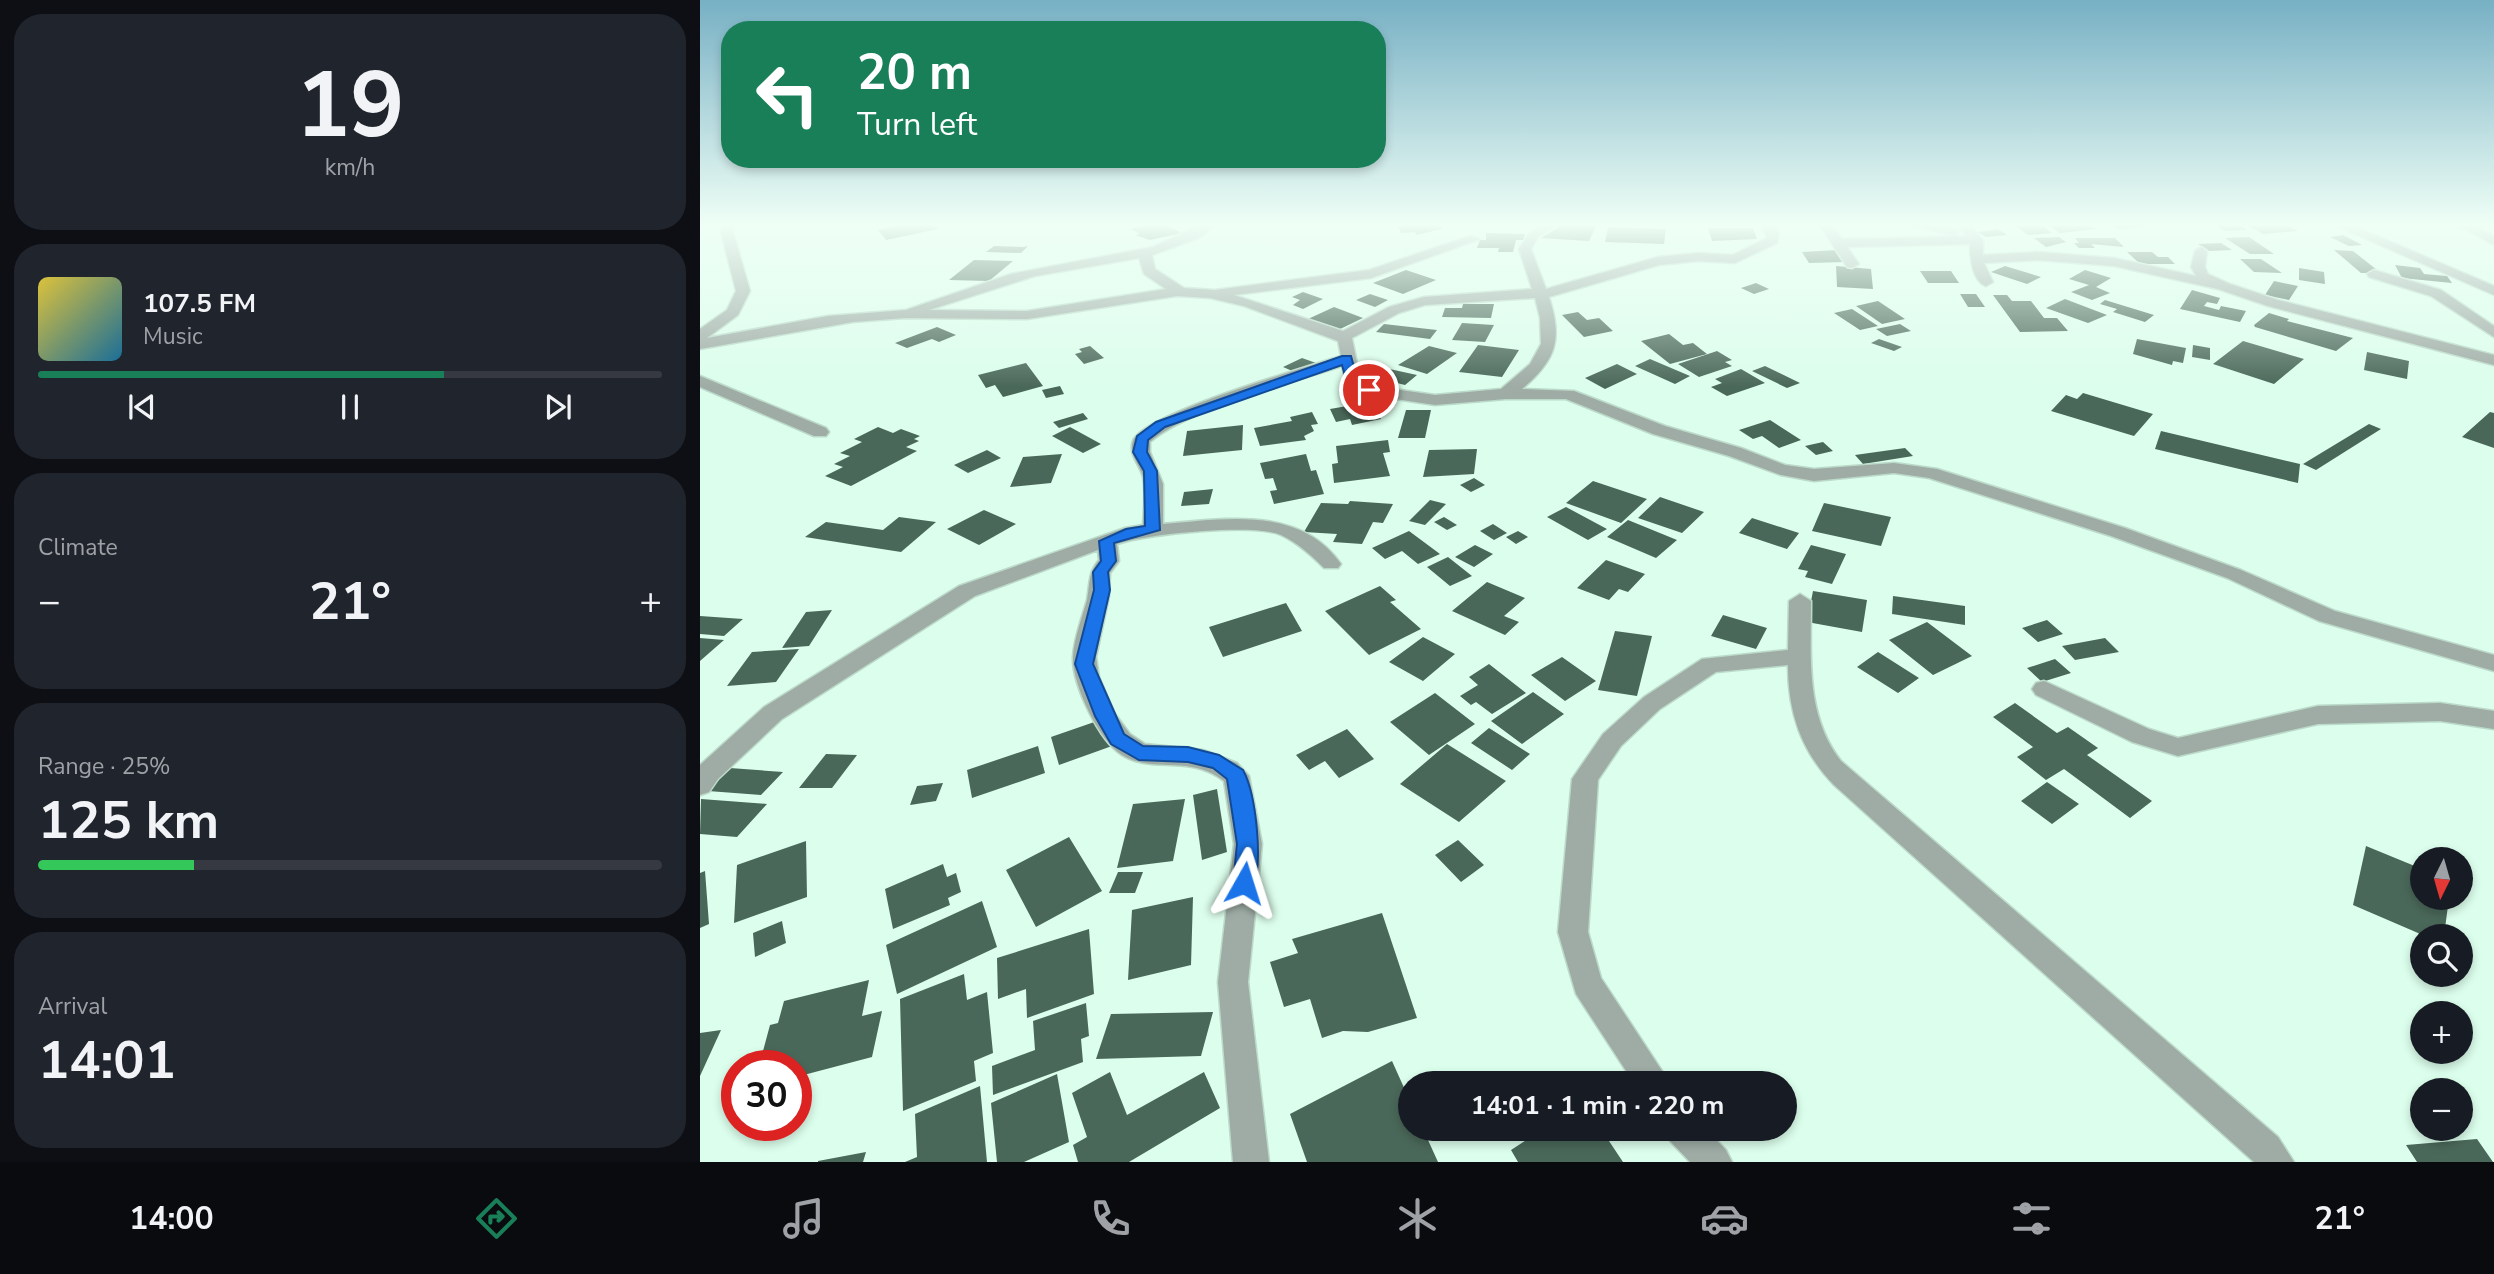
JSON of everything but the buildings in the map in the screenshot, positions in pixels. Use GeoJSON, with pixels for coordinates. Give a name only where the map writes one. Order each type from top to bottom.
{"type":"FeatureCollection","features":[{"type":"Feature","properties":{"kind":"street"},"geometry":{"type":"LineString","coordinates":[[700,336],[733,312],[743,290],[740,278]]}},
{"type":"Feature","properties":{"kind":"street"},"geometry":{"type":"LineString","coordinates":[[906,314],[967,290],[1010,278]]}},
{"type":"Feature","properties":{"kind":"street"},"geometry":{"type":"LineString","coordinates":[[1160,278],[1181,292]]}},
{"type":"Feature","properties":{"kind":"street"},"geometry":{"type":"LineString","coordinates":[[700,344],[847,317],[906,314],[988,318],[1028,315],[1181,292],[1269,289],[1342,278]]}},
{"type":"Feature","properties":{"kind":"street"},"geometry":{"type":"LineString","coordinates":[[1506,394],[1543,361],[1550,345],[1549,323],[1535,278]]}},
{"type":"Feature","properties":{"kind":"street"},"geometry":{"type":"LineString","coordinates":[[1343,337],[1394,310],[1424,301],[1540,294],[1596,278]]}},
{"type":"Feature","properties":{"kind":"street"},"geometry":{"type":"LineString","coordinates":[[1984,278],[1986,282]]}},
{"type":"Feature","properties":{"kind":"street"},"geometry":{"type":"LineString","coordinates":[[2187,278],[2494,360]]}},
{"type":"Feature","properties":{"kind":"street"},"geometry":{"type":"LineString","coordinates":[[2205,278],[2218,285]]}},
{"type":"Feature","properties":{"kind":"street"},"geometry":{"type":"LineString","coordinates":[[2382,278],[2436,293],[2494,333]]}},
{"type":"Feature","properties":{"kind":"street"},"geometry":{"type":"LineString","coordinates":[[2464,278],[2494,291]]}},
{"type":"Feature","properties":{"kind":"street"},"geometry":{"type":"LineString","coordinates":[[1210,293],[1300,320],[1343,337],[1346,341],[1352,380],[1369,390],[1435,400],[1506,394],[1568,394],[1587,399],[1659,430],[1735,452],[1781,470],[1814,475],[1894,468],[1931,473],[2118,532],[2234,574],[2327,616],[2494,663]]}},
{"type":"Feature","properties":{"kind":"street"},"geometry":{"type":"LineString","coordinates":[[1153,530],[1150,471],[1140,452],[1142,439],[1150,431],[1204,407],[1347,359]]}},
{"type":"Feature","properties":{"kind":"street"},"geometry":{"type":"LineString","coordinates":[[700,381],[820,432]]}},
{"type":"Feature","properties":{"kind":"street"},"geometry":{"type":"LineString","coordinates":[[700,785],[709,772],[773,713],[967,591],[1132,532],[1273,526],[1288,531],[1316,548],[1331,564]]}},
{"type":"Feature","properties":{"kind":"street"},"geometry":{"type":"LineString","coordinates":[[1107,541],[1109,561],[1100,572],[1102,590],[1084,664],[1104,716],[1117,739],[1139,753],[1188,754],[1219,762],[1236,776],[1248,844],[1233,982],[1238,1065],[1251,1162]]}},
{"type":"Feature","properties":{"kind":"street"},"geometry":{"type":"LineString","coordinates":[[1800,601],[1800,680],[1814,742],[1837,774],[2071,976],[2266,1149],[2276,1162]]}},
{"type":"Feature","properties":{"kind":"street"},"geometry":{"type":"LineString","coordinates":[[1645,1071],[1587,984],[1573,932],[1585,779],[1612,740],[1652,703],[1710,665],[1800,656]]}},
{"type":"Feature","properties":{"kind":"street"},"geometry":{"type":"LineString","coordinates":[[2044,690],[2141,736],[2178,747],[2318,715],[2440,712],[2494,720]]}},
{"type":"Feature","properties":{"kind":"street"},"geometry":{"type":"LineString","coordinates":[[1694,1141],[1714,1162]]}},
{"type":"Feature","properties":{"kind":"route"},"geometry":{"type":"LineString","coordinates":[[1244,883],[1248,844],[1236,776],[1219,762],[1188,754],[1139,753],[1117,739],[1104,716],[1084,664],[1102,590],[1100,572],[1109,561],[1107,541],[1132,532],[1153,530],[1150,471],[1140,452],[1142,439],[1150,431],[1204,407],[1347,359],[1352,380],[1358,386],[1369,390]]}}]}
